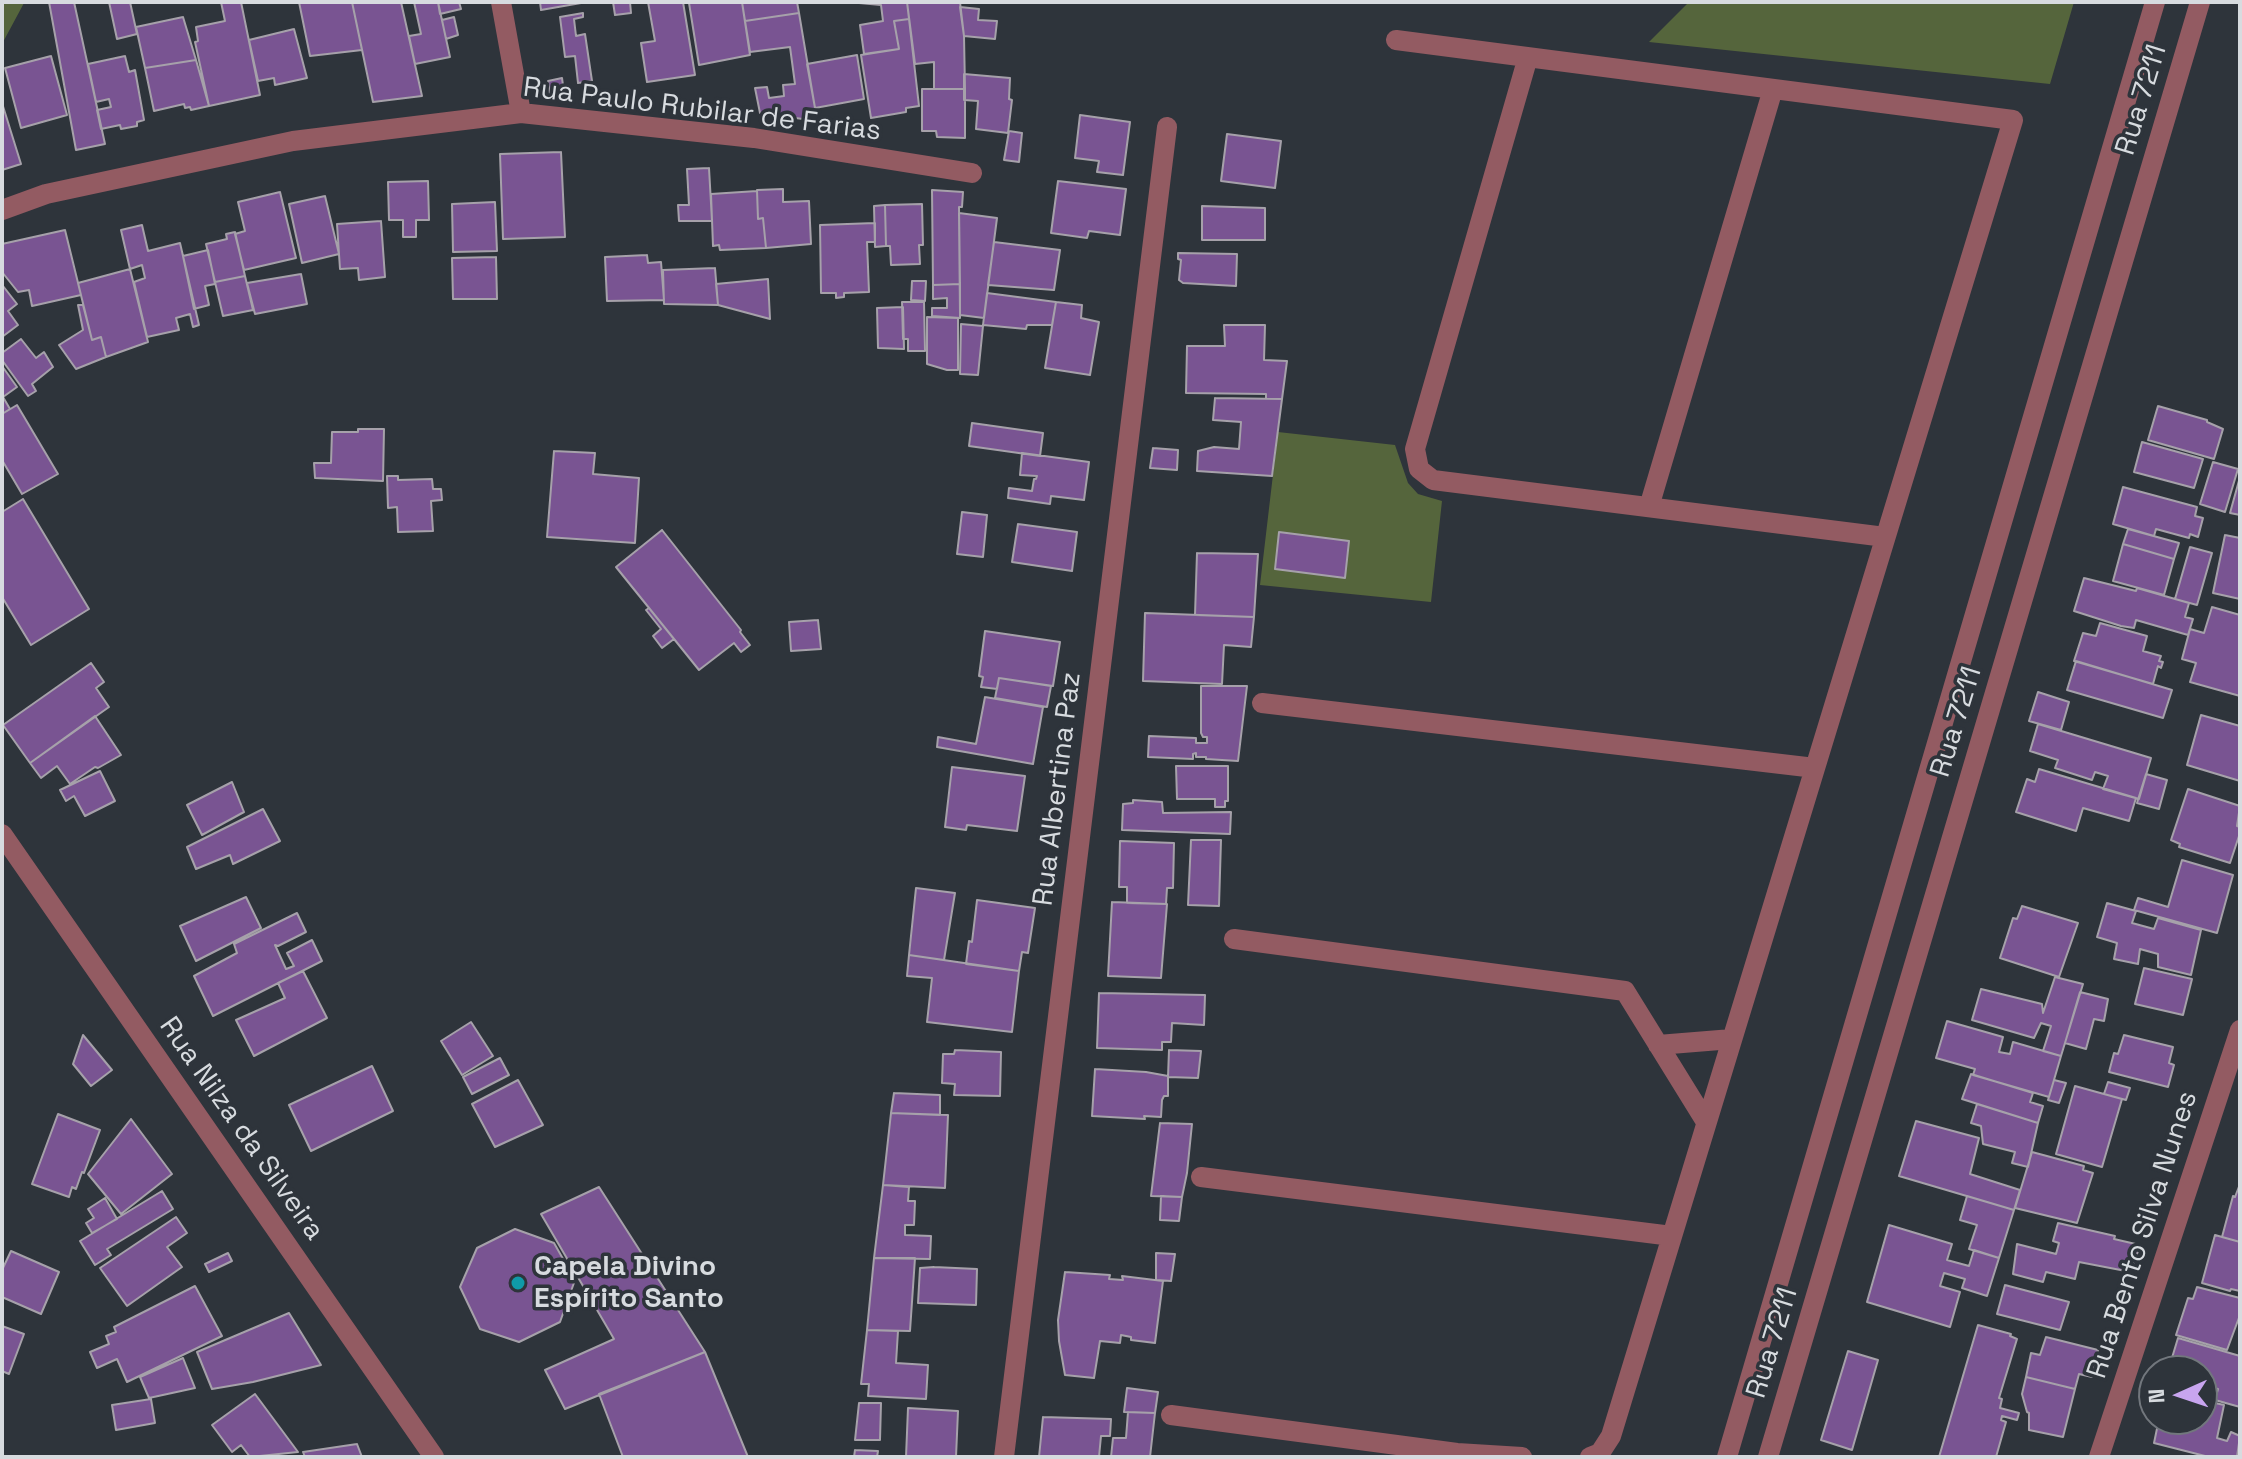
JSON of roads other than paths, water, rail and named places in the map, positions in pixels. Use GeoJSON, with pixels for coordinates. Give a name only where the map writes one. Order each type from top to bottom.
{"type":"FeatureCollection","features":[{"type":"Feature","properties":{"kind":"street"},"geometry":{"type":"LineString","coordinates":[[501,2],[521,113]]}},
{"type":"Feature","properties":{"kind":"street"},"geometry":{"type":"LineString","coordinates":[[1727,1457],[2155,2]]}},
{"type":"Feature","properties":{"kind":"street","name":"Rua 7211"},"geometry":{"type":"LineString","coordinates":[[1768,1457],[2200,2]]}},
{"type":"Feature","properties":{"kind":"street"},"geometry":{"type":"LineString","coordinates":[[1396,40],[2013,120],[1611,1436],[1600,1453],[1590,1457]]}},
{"type":"Feature","properties":{"kind":"street"},"geometry":{"type":"LineString","coordinates":[[1528,57],[1415,449],[1419,469],[1433,480],[1885,537]]}},
{"type":"Feature","properties":{"kind":"street"},"geometry":{"type":"LineString","coordinates":[[1649,507],[1773,89]]}},
{"type":"Feature","properties":{"kind":"street","name":"Rua Paulo Rubilar de Farias"},"geometry":{"type":"LineString","coordinates":[[2,210],[46,194],[293,141],[521,113],[754,138],[972,173]]}},
{"type":"Feature","properties":{"kind":"street","name":"Rua Albertina Paz"},"geometry":{"type":"LineString","coordinates":[[1004,1457],[1167,127]]}},
{"type":"Feature","properties":{"kind":"street"},"geometry":{"type":"LineString","coordinates":[[1262,703],[1815,768]]}},
{"type":"Feature","properties":{"kind":"street","name":"Rua Nilza da Silveira"},"geometry":{"type":"LineString","coordinates":[[2,834],[434,1457]]}},
{"type":"Feature","properties":{"kind":"street"},"geometry":{"type":"LineString","coordinates":[[1234,939],[1625,991],[1706,1122]]}},
{"type":"Feature","properties":{"kind":"street","name":"Rua Bento Silva Nunes"},"geometry":{"type":"LineString","coordinates":[[2099,1457],[2240,1030]]}},
{"type":"Feature","properties":{"kind":"street"},"geometry":{"type":"LineString","coordinates":[[1658,1045],[1732,1039]]}},
{"type":"Feature","properties":{"kind":"street"},"geometry":{"type":"LineString","coordinates":[[1201,1177],[1672,1236]]}},
{"type":"Feature","properties":{"kind":"street"},"geometry":{"type":"LineString","coordinates":[[1171,1415],[1457,1455],[1522,1457]]}},
{"type":"Feature","properties":{"kind":"place","name":"Capela Divino Espírito Santo"},"geometry":{"type":"Point","coordinates":[518,1283]}}]}
